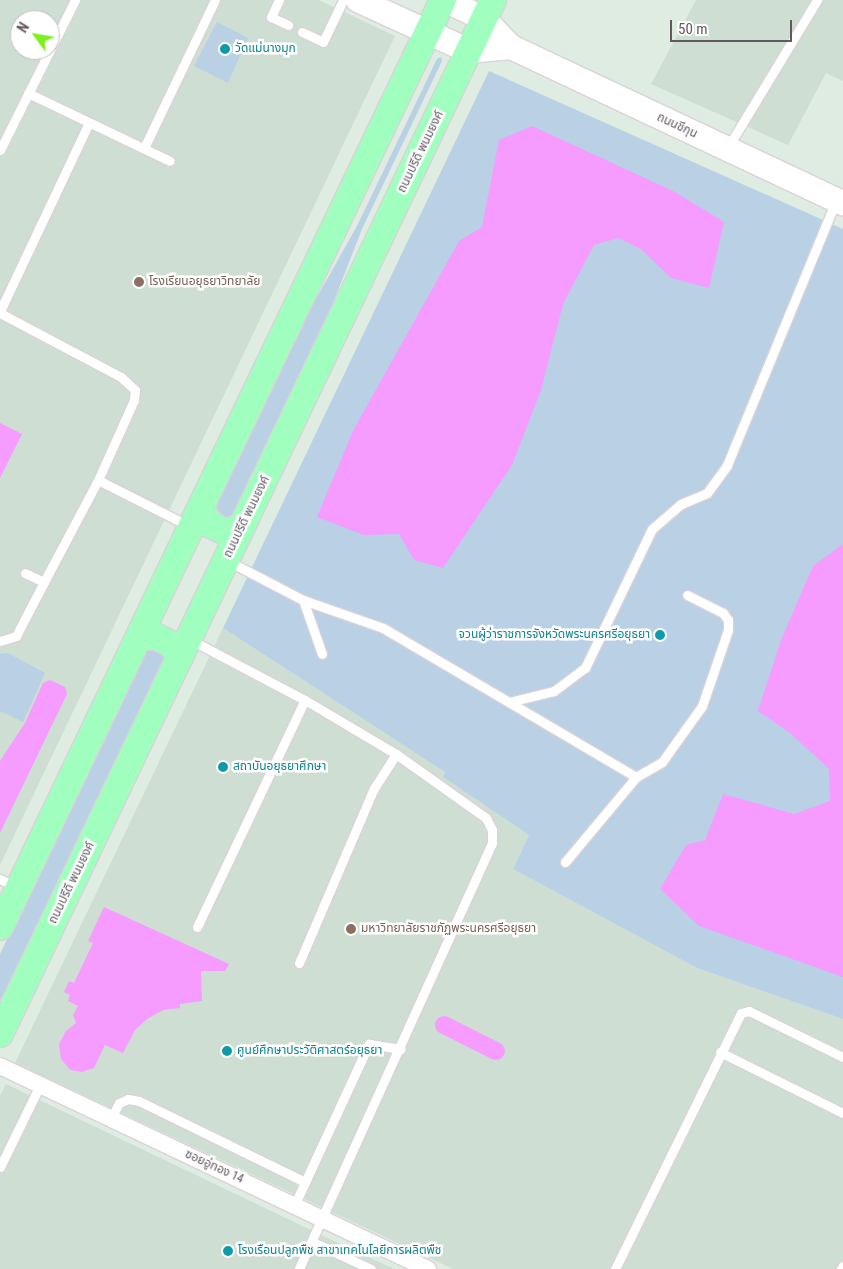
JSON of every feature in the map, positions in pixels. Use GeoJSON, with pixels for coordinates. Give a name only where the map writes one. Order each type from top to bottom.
{"type":"FeatureCollection","features":[{"type":"Feature","properties":{"kind":"main road"},"geometry":{"type":"LineString","coordinates":[[358,0],[469,52],[511,47]]}},
{"type":"Feature","properties":{"kind":"main road"},"geometry":{"type":"LineString","coordinates":[[0,928],[9,883],[139,637],[444,0]]}},
{"type":"Feature","properties":{"kind":"main road","name":"ถนนชีกุน"},"geometry":{"type":"LineString","coordinates":[[444,0],[489,9],[511,47],[840,202]]}},
{"type":"Feature","properties":{"kind":"main road","name":"ถนนปรีดี พนมยงค์"},"geometry":{"type":"LineString","coordinates":[[0,1034],[489,9]]}},
{"type":"Feature","properties":{"kind":"main road"},"geometry":{"type":"LineString","coordinates":[[196,519],[218,528],[240,531]]}},
{"type":"Feature","properties":{"kind":"main road"},"geometry":{"type":"LineString","coordinates":[[139,637],[157,637],[170,644],[184,648]]}},
{"type":"Feature","properties":{"kind":"street","name":"ซอยอู่ทอง 14"},"geometry":{"type":"LineString","coordinates":[[0,1066],[428,1269]]}},
{"type":"Feature","properties":{"kind":"lane"},"geometry":{"type":"LineString","coordinates":[[60,30],[75,0]]}},
{"type":"Feature","properties":{"kind":"lane"},"geometry":{"type":"LineString","coordinates":[[144,148],[215,0]]}},
{"type":"Feature","properties":{"kind":"lane"},"geometry":{"type":"LineString","coordinates":[[280,0],[271,17],[288,25]]}},
{"type":"Feature","properties":{"kind":"lane"},"geometry":{"type":"LineString","coordinates":[[302,32],[323,42],[343,0]]}},
{"type":"Feature","properties":{"kind":"lane"},"geometry":{"type":"LineString","coordinates":[[727,150],[817,0]]}},
{"type":"Feature","properties":{"kind":"lane"},"geometry":{"type":"LineString","coordinates":[[0,150],[45,60]]}},
{"type":"Feature","properties":{"kind":"lane"},"geometry":{"type":"LineString","coordinates":[[28,93],[170,161]]}},
{"type":"Feature","properties":{"kind":"lane"},"geometry":{"type":"LineString","coordinates":[[0,641],[16,636],[98,480],[134,400],[135,390],[121,376],[0,312],[89,122]]}},
{"type":"Feature","properties":{"kind":"lane"},"geometry":{"type":"LineString","coordinates":[[509,702],[554,691],[585,668],[652,529],[681,504],[707,493],[727,465],[840,202]]}},
{"type":"Feature","properties":{"kind":"lane"},"geometry":{"type":"LineString","coordinates":[[98,480],[196,519]]}},
{"type":"Feature","properties":{"kind":"lane"},"geometry":{"type":"LineString","coordinates":[[226,560],[302,600],[384,628],[636,777]]}},
{"type":"Feature","properties":{"kind":"lane"},"geometry":{"type":"LineString","coordinates":[[25,573],[44,582]]}},
{"type":"Feature","properties":{"kind":"lane"},"geometry":{"type":"LineString","coordinates":[[565,862],[636,777],[662,762],[702,706],[728,630],[728,620],[723,613],[687,595]]}},
{"type":"Feature","properties":{"kind":"lane"},"geometry":{"type":"LineString","coordinates":[[302,600],[322,654]]}},
{"type":"Feature","properties":{"kind":"lane"},"geometry":{"type":"LineString","coordinates":[[184,648],[305,700],[396,754],[486,818],[492,830],[492,843],[401,1049],[299,1269]]}},
{"type":"Feature","properties":{"kind":"lane"},"geometry":{"type":"LineString","coordinates":[[197,927],[305,700]]}},
{"type":"Feature","properties":{"kind":"lane"},"geometry":{"type":"LineString","coordinates":[[299,962],[373,790],[396,754]]}},
{"type":"Feature","properties":{"kind":"lane"},"geometry":{"type":"LineString","coordinates":[[616,1269],[736,1019],[749,1011],[843,1056]]}},
{"type":"Feature","properties":{"kind":"lane"},"geometry":{"type":"LineString","coordinates":[[294,1206],[368,1044],[401,1049]]}},
{"type":"Feature","properties":{"kind":"lane"},"geometry":{"type":"LineString","coordinates":[[720,1052],[843,1113]]}},
{"type":"Feature","properties":{"kind":"lane"},"geometry":{"type":"LineString","coordinates":[[0,1167],[40,1085]]}},
{"type":"Feature","properties":{"kind":"lane"},"geometry":{"type":"LineString","coordinates":[[111,1118],[120,1103],[128,1099],[139,1101],[305,1182]]}},
{"type":"Feature","properties":{"kind":"lane"},"geometry":{"type":"LineString","coordinates":[[313,1242],[371,1269]]}},
{"type":"Feature","properties":{"kind":"shaded area","name":"โรงเรียนอยุธยาวิทยาลัย"},"geometry":{"type":"Polygon","coordinates":[[[0,0],[319,0],[395,36],[0,865],[0,0]]]}},
{"type":"Feature","properties":{"kind":"shaded area"},"geometry":{"type":"Polygon","coordinates":[[[696,0],[843,0],[843,81],[826,73],[788,145],[651,84],[696,0]]]}},
{"type":"Feature","properties":{"kind":"shaded area"},"geometry":{"type":"Polygon","coordinates":[[[217,22],[248,38],[228,83],[194,66],[217,22]]]}},
{"type":"Feature","properties":{"kind":"shaded area"},"geometry":{"type":"Polygon","coordinates":[[[441,57],[442,61],[362,229],[319,339],[234,515],[224,518],[215,506],[299,329],[357,226],[437,59],[441,57]]]}},
{"type":"Feature","properties":{"kind":"shaded area"},"geometry":{"type":"Polygon","coordinates":[[[489,71],[843,229],[843,1019],[697,968],[513,869],[529,835],[443,777],[445,772],[223,628],[489,71]]]}},
{"type":"Feature","properties":{"kind":"shaded area"},"geometry":{"type":"Polygon","coordinates":[[[532,126],[675,192],[724,222],[709,288],[671,278],[641,249],[618,238],[594,245],[563,304],[541,390],[512,465],[443,568],[414,560],[399,534],[364,535],[317,517],[353,431],[459,241],[482,227],[499,140],[532,126]]]}},
{"type":"Feature","properties":{"kind":"shaded area"},"geometry":{"type":"Polygon","coordinates":[[[0,423],[22,434],[0,478],[0,423]]]}},
{"type":"Feature","properties":{"kind":"shaded area"},"geometry":{"type":"Polygon","coordinates":[[[843,544],[843,977],[699,926],[660,889],[686,845],[705,840],[723,794],[794,814],[830,801],[829,769],[790,733],[758,711],[781,640],[813,566],[843,544]]]}},
{"type":"Feature","properties":{"kind":"shaded area","name":"มหาวิทยาลัยราชภัฏพระนครศรีอยุธยา"},"geometry":{"type":"Polygon","coordinates":[[[223,628],[445,772],[443,777],[529,835],[513,869],[697,968],[843,1019],[843,1269],[453,1269],[15,1063],[223,628]]]}},
{"type":"Feature","properties":{"kind":"shaded area"},"geometry":{"type":"Polygon","coordinates":[[[148,646],[167,655],[0,1008],[0,954],[148,646]]]}},
{"type":"Feature","properties":{"kind":"shaded area"},"geometry":{"type":"Polygon","coordinates":[[[8,653],[45,673],[23,722],[0,711],[0,654],[8,653]]]}},
{"type":"Feature","properties":{"kind":"shaded area"},"geometry":{"type":"Polygon","coordinates":[[[50,680],[65,687],[67,694],[0,833],[0,761],[25,723],[43,683],[50,680]]]}},
{"type":"Feature","properties":{"kind":"shaded area"},"geometry":{"type":"Polygon","coordinates":[[[104,907],[229,964],[225,971],[201,971],[202,1001],[180,1004],[180,1008],[163,1010],[147,1019],[135,1030],[123,1053],[105,1045],[94,1068],[82,1072],[70,1070],[61,1059],[59,1044],[66,1031],[76,1023],[73,1015],[78,1006],[68,1001],[70,995],[64,992],[69,981],[74,983],[93,943],[88,941],[104,907]]]}},
{"type":"Feature","properties":{"kind":"shaded area"},"geometry":{"type":"Polygon","coordinates":[[[6,1084],[394,1269],[0,1269],[0,1096],[6,1084]]]}},
{"type":"Feature","properties":{"kind":"waterway"},"geometry":{"type":"LineString","coordinates":[[444,1025],[496,1051]]}},
{"type":"Feature","properties":{"kind":"place","name":"วัดแม่นางมุก"},"geometry":{"type":"Point","coordinates":[225,49]}},
{"type":"Feature","properties":{"kind":"place","name":"โรงเรียนอยุธยาวิทยาลัย"},"geometry":{"type":"Point","coordinates":[139,282]}},
{"type":"Feature","properties":{"kind":"place","name":"จวนผู้ว่าราชการจังหวัดพระนครศรีอยุธยา"},"geometry":{"type":"Point","coordinates":[660,635]}},
{"type":"Feature","properties":{"kind":"place","name":"สถาบันอยุธยาศึกษา"},"geometry":{"type":"Point","coordinates":[223,767]}},
{"type":"Feature","properties":{"kind":"place","name":"มหาวิทยาลัยราชภัฏพระนครศรีอยุธยา"},"geometry":{"type":"Point","coordinates":[351,929]}},
{"type":"Feature","properties":{"kind":"place","name":"ศูนย์ศึกษาประวัติศาสตร์อยุธยา"},"geometry":{"type":"Point","coordinates":[227,1051]}},
{"type":"Feature","properties":{"kind":"place","name":"โรงเรือนปลูกพืช สาขาเทคโนโลยีการผลิตพืช"},"geometry":{"type":"Point","coordinates":[228,1251]}}]}
